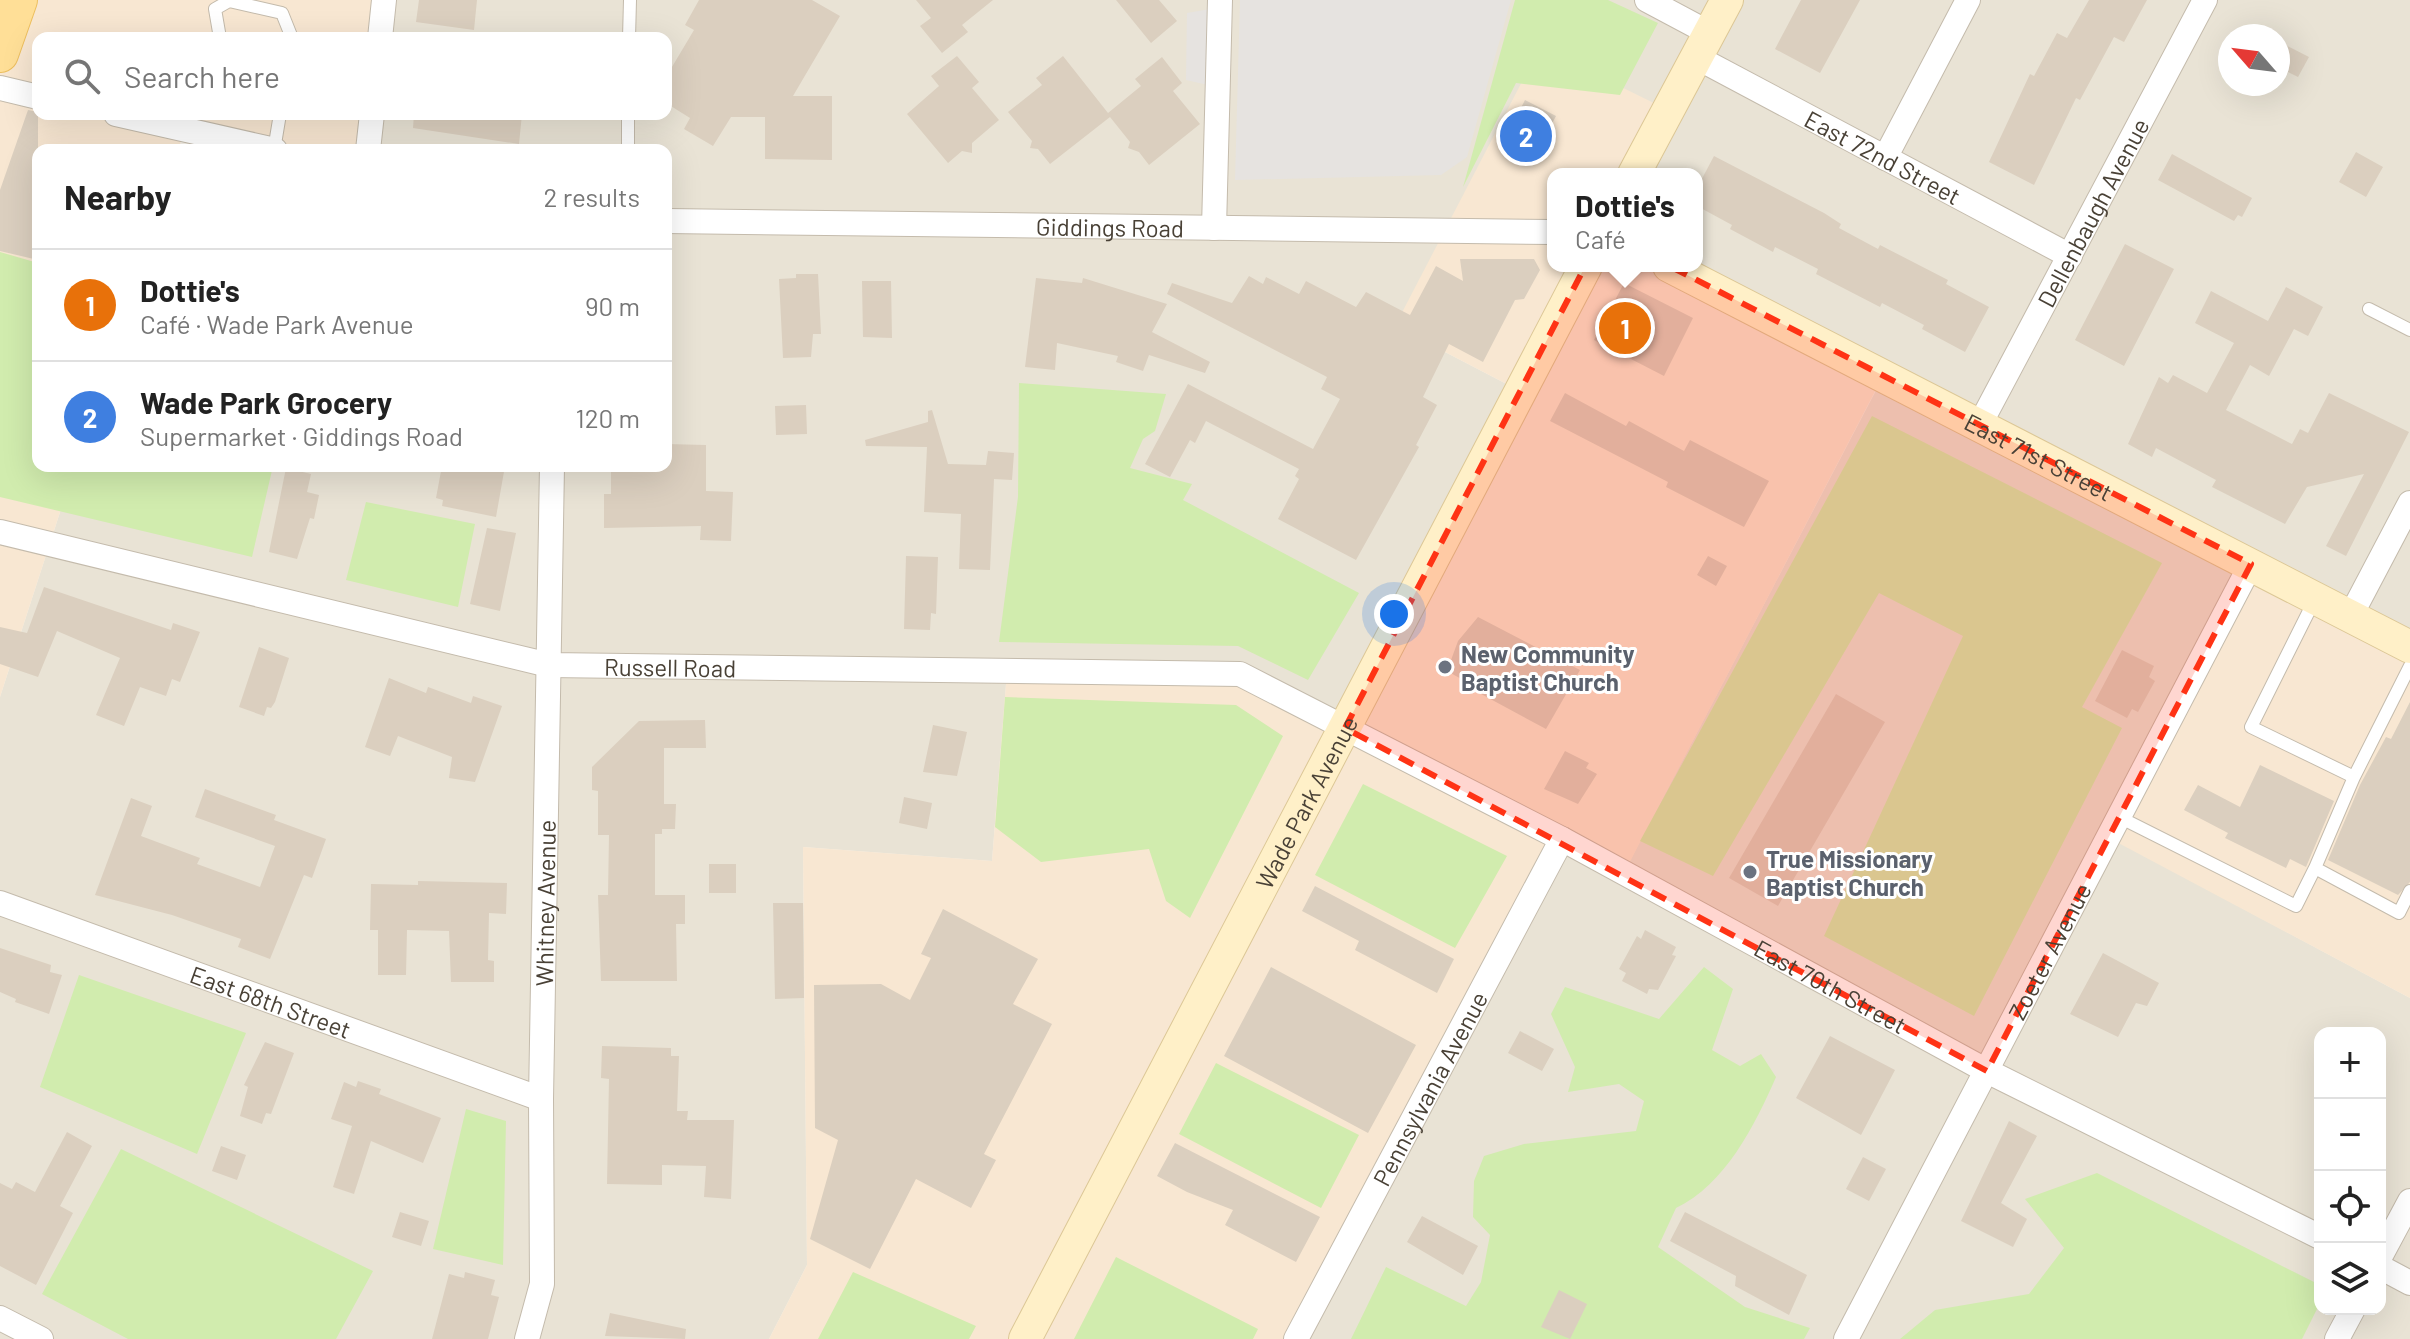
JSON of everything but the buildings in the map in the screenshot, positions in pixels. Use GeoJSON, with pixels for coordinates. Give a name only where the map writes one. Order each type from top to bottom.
{"type":"FeatureCollection","features":[{"type":"Feature","properties":{"kind":"main road"},"geometry":{"type":"LineString","coordinates":[[0,54],[19,0]]}},
{"type":"Feature","properties":{"kind":"street"},"geometry":{"type":"LineString","coordinates":[[381,32],[384,0]]}},
{"type":"Feature","properties":{"kind":"street"},"geometry":{"type":"LineString","coordinates":[[1214,228],[1220,0]]}},
{"type":"Feature","properties":{"kind":"street","name":"East 72nd Street"},"geometry":{"type":"LineString","coordinates":[[1647,0],[1702,45],[1885,158],[2070,256]]}},
{"type":"Feature","properties":{"kind":"street"},"geometry":{"type":"LineString","coordinates":[[1637,168],[1727,0]]}},
{"type":"Feature","properties":{"kind":"street"},"geometry":{"type":"LineString","coordinates":[[1885,158],[1968,0]]}},
{"type":"Feature","properties":{"kind":"street","name":"Dellenbaugh Avenue"},"geometry":{"type":"LineString","coordinates":[[1979,426],[2205,0]]}},
{"type":"Feature","properties":{"kind":"street"},"geometry":{"type":"LineString","coordinates":[[0,88],[32,96]]}},
{"type":"Feature","properties":{"kind":"street"},"geometry":{"type":"LineString","coordinates":[[142,120],[248,144]]}},
{"type":"Feature","properties":{"kind":"street"},"geometry":{"type":"LineString","coordinates":[[369,144],[371,120]]}},
{"type":"Feature","properties":{"kind":"street","name":"Giddings Road"},"geometry":{"type":"LineString","coordinates":[[672,221],[1547,232]]}},
{"type":"Feature","properties":{"kind":"street","name":"Wade Park Avenue"},"geometry":{"type":"LineString","coordinates":[[1025,1339],[1583,272]]}},
{"type":"Feature","properties":{"kind":"street","name":"East 71st Street"},"geometry":{"type":"LineString","coordinates":[[1681,272],[2410,647]]}},
{"type":"Feature","properties":{"kind":"street","name":"Whitney Avenue"},"geometry":{"type":"LineString","coordinates":[[527,1339],[542,1284],[541,1099],[552,472]]}},
{"type":"Feature","properties":{"kind":"street"},"geometry":{"type":"LineString","coordinates":[[2350,617],[2410,503]]}},
{"type":"Feature","properties":{"kind":"street","name":"Russell Road"},"geometry":{"type":"LineString","coordinates":[[0,532],[549,665],[1240,674],[1345,728]]}},
{"type":"Feature","properties":{"kind":"street","name":"Zoeter Avenue"},"geometry":{"type":"LineString","coordinates":[[1846,1339],[2251,564]]}},
{"type":"Feature","properties":{"kind":"street","name":"East 70th Street"},"geometry":{"type":"LineString","coordinates":[[1345,728],[1562,839],[1987,1071],[2314,1234]]}},
{"type":"Feature","properties":{"kind":"street","name":"Pennsylvania Avenue"},"geometry":{"type":"LineString","coordinates":[[1296,1339],[1562,839]]}},
{"type":"Feature","properties":{"kind":"street","name":"East 68th Street"},"geometry":{"type":"LineString","coordinates":[[0,903],[541,1099]]}},
{"type":"Feature","properties":{"kind":"street"},"geometry":{"type":"LineString","coordinates":[[2386,1246],[2410,1201]]}},
{"type":"Feature","properties":{"kind":"street"},"geometry":{"type":"LineString","coordinates":[[2386,1270],[2410,1283]]}},
{"type":"Feature","properties":{"kind":"street"},"geometry":{"type":"LineString","coordinates":[[2337,1339],[2350,1315]]}},
{"type":"Feature","properties":{"kind":"street"},"geometry":{"type":"LineString","coordinates":[[0,1318],[41,1339]]}},
{"type":"Feature","properties":{"kind":"lane"},"geometry":{"type":"LineString","coordinates":[[629,32],[630,0]]}},
{"type":"Feature","properties":{"kind":"lane"},"geometry":{"type":"LineString","coordinates":[[219,32],[215,9],[229,1],[282,13],[290,32]]}},
{"type":"Feature","properties":{"kind":"lane"},"geometry":{"type":"LineString","coordinates":[[276,144],[279,120]]}},
{"type":"Feature","properties":{"kind":"lane"},"geometry":{"type":"LineString","coordinates":[[628,120],[628,144]]}},
{"type":"Feature","properties":{"kind":"lane"},"geometry":{"type":"LineString","coordinates":[[2369,309],[2410,330]]}},
{"type":"Feature","properties":{"kind":"lane"},"geometry":{"type":"LineString","coordinates":[[2316,599],[2251,727],[2354,777]]}},
{"type":"Feature","properties":{"kind":"lane"},"geometry":{"type":"LineString","coordinates":[[2119,817],[2296,906],[2354,777],[2410,666]]}},
{"type":"Feature","properties":{"kind":"lane"},"geometry":{"type":"LineString","coordinates":[[2315,868],[2399,913],[2410,891]]}},
{"type":"Feature","properties":{"kind":"highlighted area"},"geometry":{"type":"Polygon","coordinates":[[[1603,232],[2251,564],[1987,1071],[1345,728],[1603,232]]]}},
{"type":"Feature","properties":{"kind":"shaded area"},"geometry":{"type":"Polygon","coordinates":[[[0,0],[384,0],[381,32],[32,32],[32,120],[371,120],[369,144],[248,144],[185,130],[180,144],[32,144],[32,472],[73,472],[0,697],[0,0]]]}},
{"type":"Feature","properties":{"kind":"shaded area"},"geometry":{"type":"Polygon","coordinates":[[[384,0],[2410,0],[2410,647],[2109,837],[2410,998],[2410,1339],[1296,1339],[1562,839],[1624,872],[1883,377],[1703,270],[1703,168],[1547,168],[1547,180],[1395,326],[1520,391],[1345,728],[1007,672],[992,861],[803,847],[807,1265],[769,1339],[0,1339],[0,697],[73,472],[672,472],[672,144],[369,144],[371,120],[672,120],[672,32],[381,32],[384,0]]]}},
{"type":"Feature","properties":{"kind":"shaded area"},"geometry":{"type":"Polygon","coordinates":[[[1240,0],[1511,0],[1467,157],[1441,175],[1235,180],[1240,0]]]}},
{"type":"Feature","properties":{"kind":"shaded area"},"geometry":{"type":"Polygon","coordinates":[[[1210,9],[1208,85],[1186,80],[1187,13],[1210,9]]]}},
{"type":"Feature","properties":{"kind":"shaded area"},"geometry":{"type":"Polygon","coordinates":[[[1540,47],[1668,110],[1637,168],[1547,168],[1547,272],[1681,272],[1883,376],[1624,873],[1563,839],[1296,1339],[769,1339],[807,1265],[803,847],[992,861],[1007,671],[1240,674],[1345,727],[1520,391],[1395,326],[1540,47]]]}},
{"type":"Feature","properties":{"kind":"shaded area"},"geometry":{"type":"Polygon","coordinates":[[[2251,564],[2410,647],[2410,998],[2109,838],[2251,564]]]}},
{"type":"Feature","properties":{"kind":"green space"},"geometry":{"type":"Polygon","coordinates":[[[1515,0],[1608,0],[1658,23],[1620,95],[1516,83],[1463,187],[1515,0]]]}},
{"type":"Feature","properties":{"kind":"green space"},"geometry":{"type":"Polygon","coordinates":[[[0,252],[32,261],[32,472],[272,472],[252,557],[0,497],[0,252]]]}},
{"type":"Feature","properties":{"kind":"green space"},"geometry":{"type":"Polygon","coordinates":[[[1019,383],[1166,394],[1155,431],[1143,439],[1130,468],[1192,484],[1183,500],[1359,593],[1308,680],[1238,646],[999,642],[1018,497],[1019,383]]]}},
{"type":"Feature","properties":{"kind":"green space"},"geometry":{"type":"Polygon","coordinates":[[[1872,416],[2162,563],[2082,707],[2122,728],[1974,1016],[1824,936],[1963,636],[1879,593],[1713,876],[1640,841],[1872,416]]]}},
{"type":"Feature","properties":{"kind":"green space"},"geometry":{"type":"Polygon","coordinates":[[[366,502],[475,524],[458,607],[346,580],[366,502]]]}},
{"type":"Feature","properties":{"kind":"green space"},"geometry":{"type":"Polygon","coordinates":[[[1005,697],[1236,705],[1283,736],[1190,918],[1166,901],[1149,849],[1041,862],[995,827],[1005,697]]]}},
{"type":"Feature","properties":{"kind":"green space"},"geometry":{"type":"Polygon","coordinates":[[[1363,784],[1507,856],[1455,948],[1315,875],[1363,784]]]}},
{"type":"Feature","properties":{"kind":"green space"},"geometry":{"type":"Polygon","coordinates":[[[1704,967],[1733,989],[1712,1050],[1740,1066],[1761,1054],[1776,1077],[1736,1152],[1709,1185],[1676,1208],[1658,1247],[1745,1307],[1810,1328],[1804,1339],[1351,1339],[1386,1267],[1466,1306],[1481,1282],[1490,1235],[1473,1217],[1474,1181],[1484,1156],[1524,1144],[1636,1131],[1644,1101],[1619,1084],[1568,1092],[1575,1067],[1551,1014],[1565,987],[1659,1019],[1704,967]]]}},
{"type":"Feature","properties":{"kind":"green space"},"geometry":{"type":"Polygon","coordinates":[[[79,975],[246,1033],[197,1154],[40,1087],[79,975]]]}},
{"type":"Feature","properties":{"kind":"green space"},"geometry":{"type":"Polygon","coordinates":[[[1216,1063],[1359,1135],[1321,1208],[1179,1134],[1216,1063]]]}},
{"type":"Feature","properties":{"kind":"green space"},"geometry":{"type":"Polygon","coordinates":[[[466,1109],[506,1121],[503,1265],[433,1249],[466,1109]]]}},
{"type":"Feature","properties":{"kind":"green space"},"geometry":{"type":"Polygon","coordinates":[[[121,1149],[373,1271],[336,1339],[128,1339],[42,1294],[121,1149]]]}},
{"type":"Feature","properties":{"kind":"green space"},"geometry":{"type":"Polygon","coordinates":[[[2097,1173],[2314,1282],[2314,1315],[2302,1339],[1900,1339],[1935,1310],[2029,1294],[2064,1248],[2025,1199],[2097,1173]]]}},
{"type":"Feature","properties":{"kind":"green space"},"geometry":{"type":"Polygon","coordinates":[[[1116,1257],[1258,1329],[1253,1339],[1074,1339],[1116,1257]]]}},
{"type":"Feature","properties":{"kind":"green space"},"geometry":{"type":"Polygon","coordinates":[[[853,1272],[976,1326],[969,1339],[818,1339],[853,1272]]]}},
{"type":"Feature","properties":{"kind":"place","name":"Wade Park Grocery"},"geometry":{"type":"Point","coordinates":[1526,136]}},
{"type":"Feature","properties":{"kind":"place","name":"Dottie's"},"geometry":{"type":"Point","coordinates":[1625,328]}},
{"type":"Feature","properties":{"kind":"place","name":"New Community Baptist Church"},"geometry":{"type":"Point","coordinates":[1445,667]}},
{"type":"Feature","properties":{"kind":"place","name":"True Missionary Baptist Church"},"geometry":{"type":"Point","coordinates":[1750,872]}}]}
